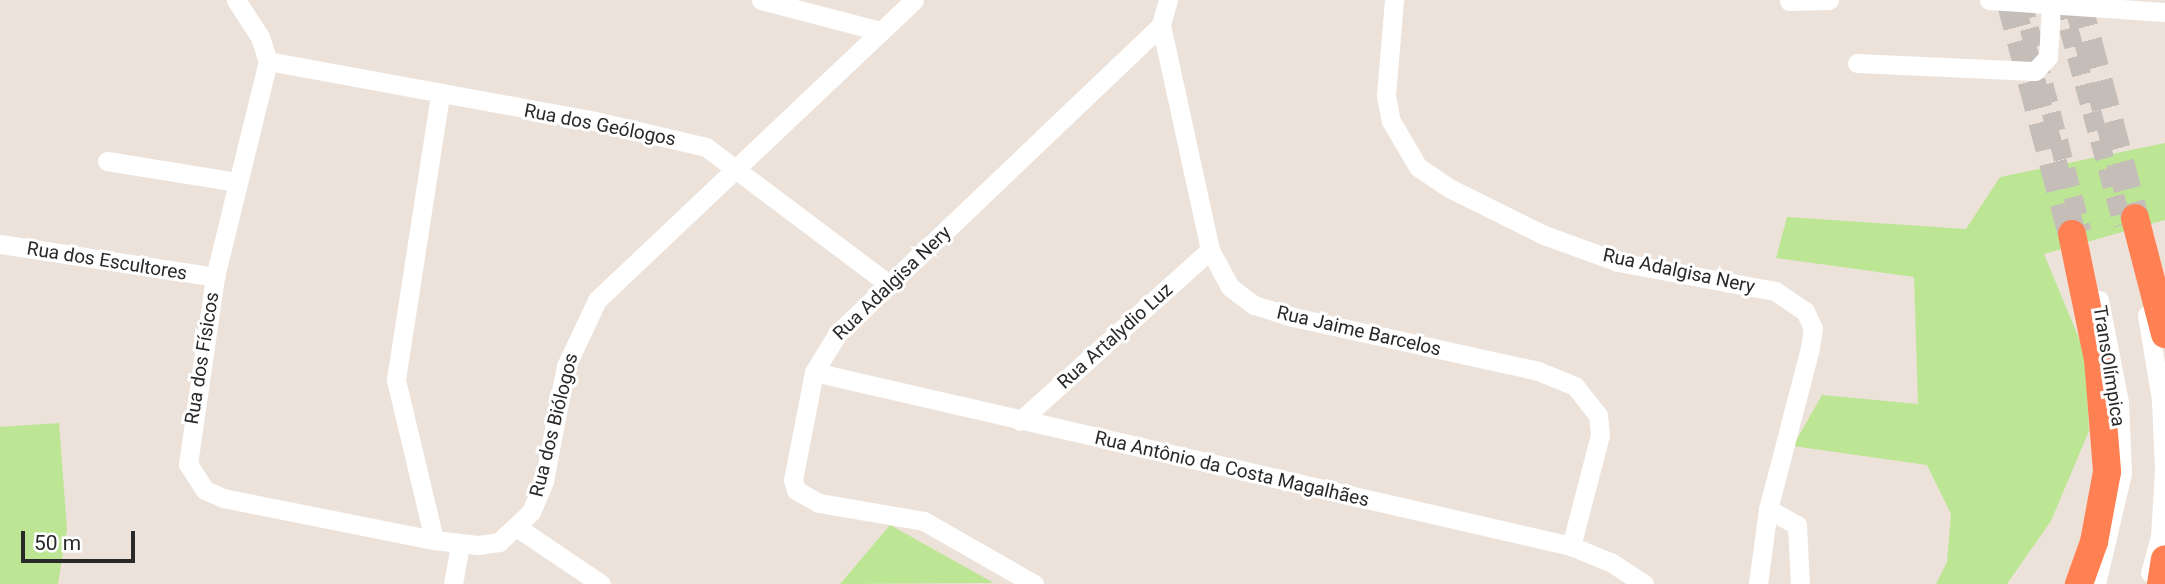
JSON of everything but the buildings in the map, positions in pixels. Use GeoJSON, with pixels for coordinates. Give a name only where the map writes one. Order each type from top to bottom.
{"type":"FeatureCollection","features":[{"type":"Feature","properties":{"kind":"highway"},"geometry":{"type":"LineString","coordinates":[[2129,221],[2165,334]]}},
{"type":"Feature","properties":{"kind":"highway","name":"TransOlímpica"},"geometry":{"type":"LineString","coordinates":[[2077,232],[2098,359],[2107,461],[2094,542],[2079,584]]}},
{"type":"Feature","properties":{"kind":"highway"},"geometry":{"type":"LineString","coordinates":[[2161,584],[2165,559]]}},
{"type":"Feature","properties":{"kind":"street"},"geometry":{"type":"LineString","coordinates":[[236,0],[260,37],[268,61]]}},
{"type":"Feature","properties":{"kind":"street"},"geometry":{"type":"LineString","coordinates":[[761,0],[880,31]]}},
{"type":"Feature","properties":{"kind":"street","name":"Rua dos Biólogos"},"geometry":{"type":"LineString","coordinates":[[518,528],[531,513],[544,481],[566,366],[597,300],[914,0]]}},
{"type":"Feature","properties":{"kind":"street","name":"Rua Jaime Barcelos"},"geometry":{"type":"LineString","coordinates":[[1168,0],[1161,25],[1210,250],[1230,288],[1254,305],[1538,371],[1575,386],[1598,415],[1600,435],[1571,546]]}},
{"type":"Feature","properties":{"kind":"street","name":"Rua Adalgisa Nery"},"geometry":{"type":"LineString","coordinates":[[1394,0],[1386,96],[1391,121],[1418,167],[1544,235],[1618,262],[1775,290],[1805,311],[1813,328],[1810,348],[1768,509],[1758,584]]}},
{"type":"Feature","properties":{"kind":"street"},"geometry":{"type":"LineString","coordinates":[[1789,1],[1829,0]]}},
{"type":"Feature","properties":{"kind":"street"},"geometry":{"type":"LineString","coordinates":[[1989,0],[2165,12]]}},
{"type":"Feature","properties":{"kind":"street"},"geometry":{"type":"LineString","coordinates":[[1857,63],[2035,71],[2048,57],[2051,6]]}},
{"type":"Feature","properties":{"kind":"street","name":"Rua Adalgisa Nery"},"geometry":{"type":"LineString","coordinates":[[1034,584],[924,521],[819,503],[796,490],[793,480],[814,372],[838,333],[1161,25]]}},
{"type":"Feature","properties":{"kind":"street","name":"Rua dos Geólogos"},"geometry":{"type":"LineString","coordinates":[[268,61],[440,95],[595,121],[692,143],[739,168],[890,285]]}},
{"type":"Feature","properties":{"kind":"street","name":"Rua dos Físicos"},"geometry":{"type":"LineString","coordinates":[[268,61],[236,182],[215,277],[191,424],[188,464],[194,479],[223,498],[434,540]]}},
{"type":"Feature","properties":{"kind":"street"},"geometry":{"type":"LineString","coordinates":[[440,95],[396,380],[434,540],[460,545],[499,542],[518,528],[601,584]]}},
{"type":"Feature","properties":{"kind":"street"},"geometry":{"type":"LineString","coordinates":[[107,162],[236,182]]}},
{"type":"Feature","properties":{"kind":"street"},"geometry":{"type":"LineString","coordinates":[[2129,221],[2150,323],[2161,400],[2164,471],[2160,536],[2148,584]]}},
{"type":"Feature","properties":{"kind":"street","name":"TransOlímpica"},"geometry":{"type":"LineString","coordinates":[[2077,232],[2119,402],[2122,473],[2096,584]]}},
{"type":"Feature","properties":{"kind":"street","name":"Rua dos Escultores"},"geometry":{"type":"LineString","coordinates":[[0,244],[215,277]]}},
{"type":"Feature","properties":{"kind":"street","name":"Rua Artalydio Luz"},"geometry":{"type":"LineString","coordinates":[[1020,421],[1210,250]]}},
{"type":"Feature","properties":{"kind":"street","name":"Rua Antônio da Costa Magalhães"},"geometry":{"type":"LineString","coordinates":[[814,372],[1571,546],[1612,563],[1644,584]]}},
{"type":"Feature","properties":{"kind":"street"},"geometry":{"type":"LineString","coordinates":[[1768,509],[1797,525],[1800,584]]}},
{"type":"Feature","properties":{"kind":"street"},"geometry":{"type":"LineString","coordinates":[[453,584],[460,545]]}},
{"type":"Feature","properties":{"kind":"green space"},"geometry":{"type":"Polygon","coordinates":[[[2165,143],[2165,220],[2044,254],[2085,353],[2089,431],[2051,521],[2007,584],[1936,584],[1947,562],[1951,514],[1927,465],[1793,446],[1822,395],[1918,404],[1914,277],[1776,258],[1787,217],[1966,229],[2000,177],[2165,143]]]}},
{"type":"Feature","properties":{"kind":"green space"},"geometry":{"type":"Polygon","coordinates":[[[59,423],[67,529],[58,584],[0,584],[0,427],[59,423]]]}},
{"type":"Feature","properties":{"kind":"green space"},"geometry":{"type":"Polygon","coordinates":[[[890,525],[994,583],[840,584],[890,525]]]}},
{"type":"Feature","properties":{"kind":"tunnel"},"geometry":{"type":"LineString","coordinates":[[2010,0],[2072,234]]}},
{"type":"Feature","properties":{"kind":"tunnel"},"geometry":{"type":"LineString","coordinates":[[2022,0],[2082,231]]}},
{"type":"Feature","properties":{"kind":"tunnel"},"geometry":{"type":"LineString","coordinates":[[2061,0],[2123,225]]}},
{"type":"Feature","properties":{"kind":"tunnel"},"geometry":{"type":"LineString","coordinates":[[2077,0],[2135,218]]}}]}
